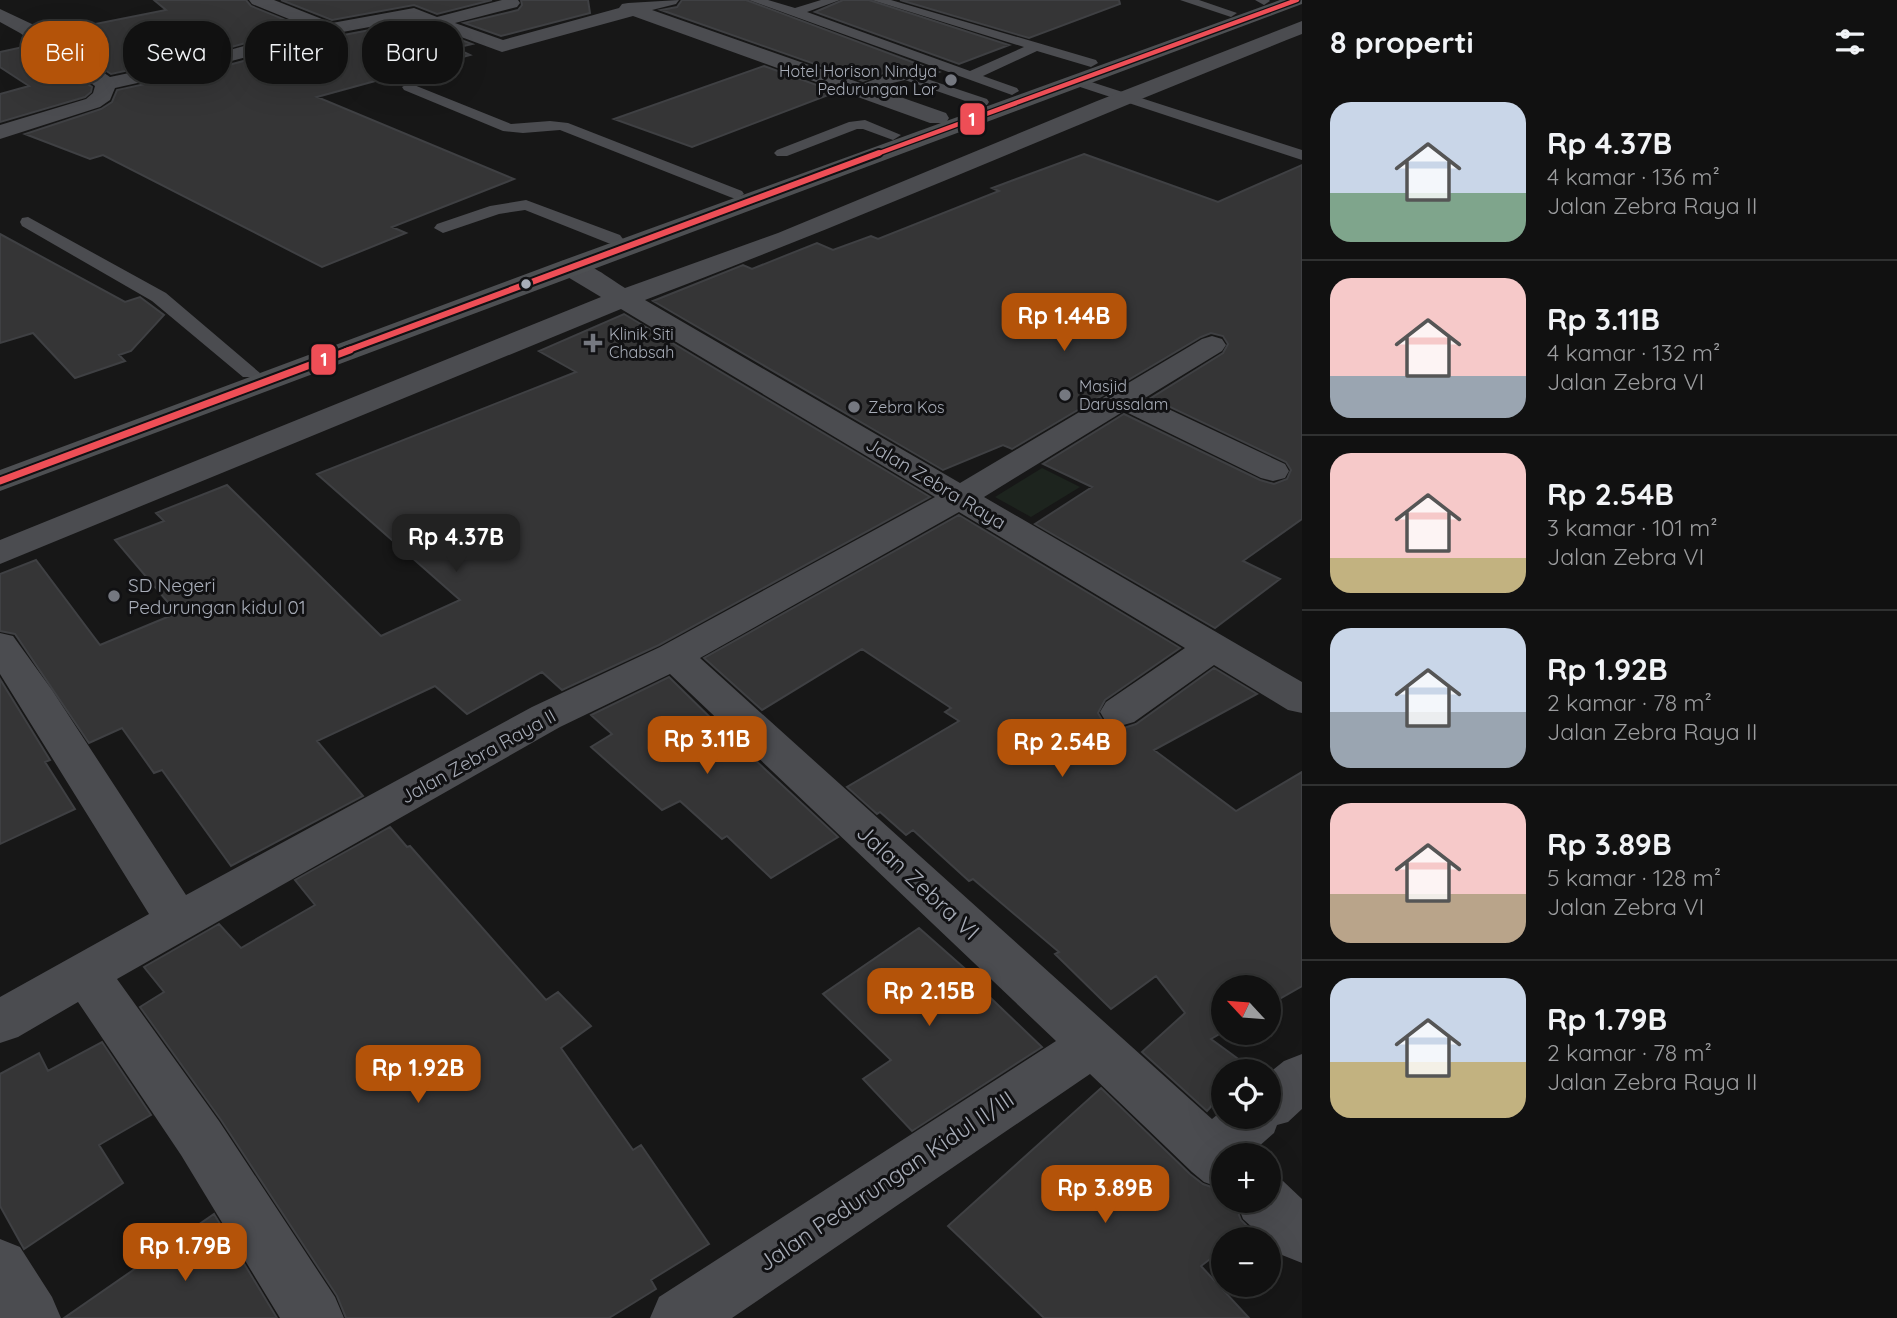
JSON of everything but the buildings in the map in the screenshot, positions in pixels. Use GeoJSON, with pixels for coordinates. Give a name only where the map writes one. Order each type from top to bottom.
{"type":"FeatureCollection","features":[{"type":"Feature","properties":{"kind":"main road"},"geometry":{"type":"LineString","coordinates":[[0,464],[113,432],[570,267],[1083,72],[1264,0]]}},
{"type":"Feature","properties":{"kind":"main road"},"geometry":{"type":"LineString","coordinates":[[0,481],[250,373],[982,102],[1083,72],[1297,0]]}},
{"type":"Feature","properties":{"kind":"street"},"geometry":{"type":"LineString","coordinates":[[258,0],[310,21]]}},
{"type":"Feature","properties":{"kind":"street"},"geometry":{"type":"LineString","coordinates":[[381,0],[431,21]]}},
{"type":"Feature","properties":{"kind":"street"},"geometry":{"type":"LineString","coordinates":[[606,0],[938,118]]}},
{"type":"Feature","properties":{"kind":"street"},"geometry":{"type":"LineString","coordinates":[[463,33],[507,46],[670,0]]}},
{"type":"Feature","properties":{"kind":"street"},"geometry":{"type":"LineString","coordinates":[[443,21],[511,4]]}},
{"type":"Feature","properties":{"kind":"street"},"geometry":{"type":"LineString","coordinates":[[348,26],[414,13]]}},
{"type":"Feature","properties":{"kind":"street"},"geometry":{"type":"LineString","coordinates":[[0,15],[21,26]]}},
{"type":"Feature","properties":{"kind":"street"},"geometry":{"type":"LineString","coordinates":[[0,553],[567,319],[787,239],[1302,27]]}},
{"type":"Feature","properties":{"kind":"street"},"geometry":{"type":"LineString","coordinates":[[6,125],[93,103],[103,96],[106,84]]}},
{"type":"Feature","properties":{"kind":"street","name":"Jalan Zebra Raya"},"geometry":{"type":"LineString","coordinates":[[570,267],[1213,647],[1299,694]]}},
{"type":"Feature","properties":{"kind":"street","name":"Jalan Zebra Raya II"},"geometry":{"type":"LineString","coordinates":[[0,1022],[177,920],[214,903],[546,717],[674,656],[960,497],[1212,345]]}},
{"type":"Feature","properties":{"kind":"street"},"geometry":{"type":"LineString","coordinates":[[1123,399],[1273,471]]}},
{"type":"Feature","properties":{"kind":"street"},"geometry":{"type":"LineString","coordinates":[[0,645],[38,699],[177,920]]}},
{"type":"Feature","properties":{"kind":"street"},"geometry":{"type":"LineString","coordinates":[[1120,712],[1213,647]]}},
{"type":"Feature","properties":{"kind":"street","name":"Jalan Zebra VI"},"geometry":{"type":"LineString","coordinates":[[674,656],[1211,1153]]}},
{"type":"Feature","properties":{"kind":"street"},"geometry":{"type":"LineString","coordinates":[[86,974],[200,1138],[314,1318]]}},
{"type":"Feature","properties":{"kind":"street","name":"Jalan Pedurungan Kidul II/III"},"geometry":{"type":"LineString","coordinates":[[680,1318],[1093,1044]]}},
{"type":"Feature","properties":{"kind":"street"},"geometry":{"type":"LineString","coordinates":[[1281,1095],[1302,1077]]}},
{"type":"Feature","properties":{"kind":"street"},"geometry":{"type":"LineString","coordinates":[[1231,1143],[1244,1129]]}},
{"type":"Feature","properties":{"kind":"street"},"geometry":{"type":"LineString","coordinates":[[1277,1213],[1302,1236]]}},
{"type":"Feature","properties":{"kind":"street"},"geometry":{"type":"LineString","coordinates":[[0,1267],[31,1318]]}},
{"type":"Feature","properties":{"kind":"lane"},"geometry":{"type":"LineString","coordinates":[[755,0],[1013,91]]}},
{"type":"Feature","properties":{"kind":"lane"},"geometry":{"type":"LineString","coordinates":[[795,12],[834,0]]}},
{"type":"Feature","properties":{"kind":"lane"},"geometry":{"type":"LineString","coordinates":[[878,0],[1035,47],[1125,98],[1302,155]]}},
{"type":"Feature","properties":{"kind":"lane"},"geometry":{"type":"LineString","coordinates":[[1186,0],[1231,13]]}},
{"type":"Feature","properties":{"kind":"lane"},"geometry":{"type":"LineString","coordinates":[[971,76],[1035,47]]}},
{"type":"Feature","properties":{"kind":"lane"},"geometry":{"type":"LineString","coordinates":[[867,85],[896,76],[906,76],[982,102]]}},
{"type":"Feature","properties":{"kind":"lane"},"geometry":{"type":"LineString","coordinates":[[409,88],[508,128],[524,131],[549,125],[563,126],[736,194]]}},
{"type":"Feature","properties":{"kind":"lane"},"geometry":{"type":"LineString","coordinates":[[840,114],[893,135]]}},
{"type":"Feature","properties":{"kind":"lane"},"geometry":{"type":"LineString","coordinates":[[782,153],[844,128],[865,124]]}},
{"type":"Feature","properties":{"kind":"lane"},"geometry":{"type":"LineString","coordinates":[[443,228],[504,208],[526,205],[614,239]]}},
{"type":"Feature","properties":{"kind":"lane"},"geometry":{"type":"LineString","coordinates":[[28,222],[99,260],[159,297],[250,373]]}},
{"type":"Feature","properties":{"kind":"shaded area"},"geometry":{"type":"Polygon","coordinates":[[[1042,468],[1080,487],[1031,517],[995,497],[1042,468]]]}},
{"type":"Feature","properties":{"kind":"transit line","name":"1"},"geometry":{"type":"LineString","coordinates":[[0,481],[570,267],[1297,0]]}},
{"type":"Feature","properties":{"kind":"place","name":"Hotel Horison Nindya Pedurungan Lor"},"geometry":{"type":"Point","coordinates":[951,80]}},
{"type":"Feature","properties":{"kind":"place","name":"Klinik Siti Chabsah"},"geometry":{"type":"Point","coordinates":[593,343]}},
{"type":"Feature","properties":{"kind":"place","name":"Masjid Darussalam"},"geometry":{"type":"Point","coordinates":[1065,395]}},
{"type":"Feature","properties":{"kind":"place","name":"Zebra Kos"},"geometry":{"type":"Point","coordinates":[854,407]}},
{"type":"Feature","properties":{"kind":"place","name":"SD Negeri Pedurungan kidul 01"},"geometry":{"type":"Point","coordinates":[114,596]}}]}
